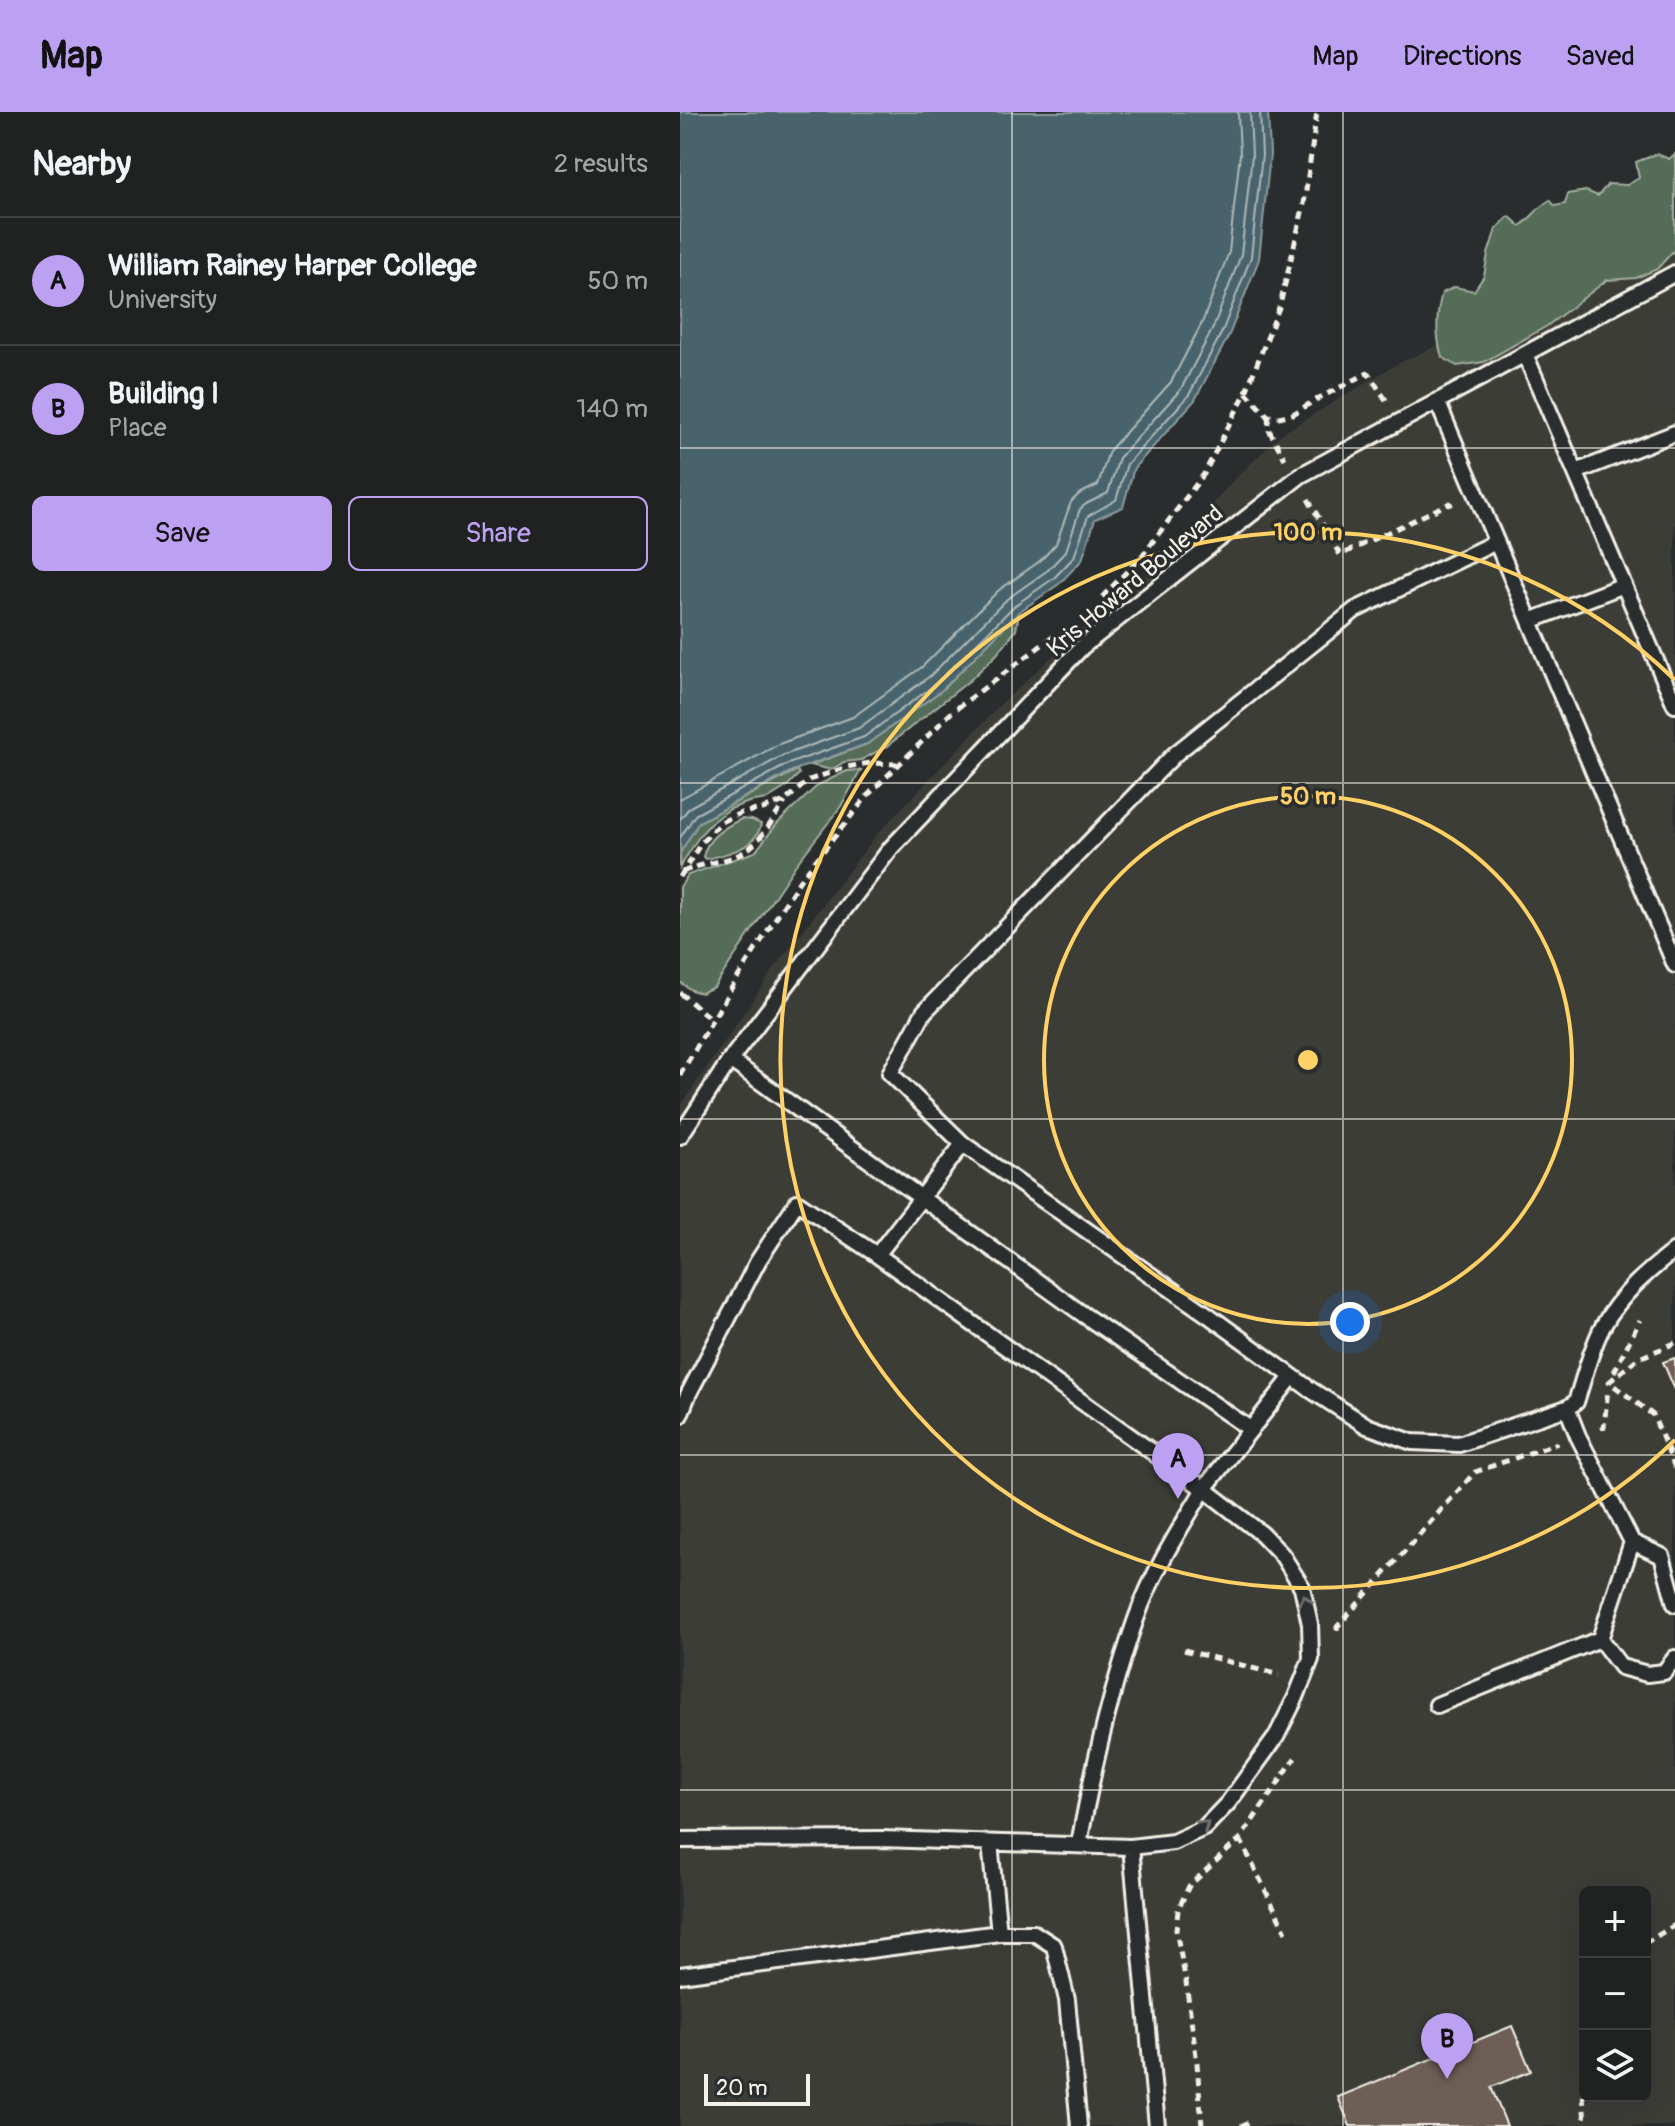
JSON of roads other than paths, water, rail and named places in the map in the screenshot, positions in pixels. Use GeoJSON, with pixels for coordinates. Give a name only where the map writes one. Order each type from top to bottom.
{"type":"FeatureCollection","features":[{"type":"Feature","properties":{"kind":"lane","name":"Kris Howard Boulevard"},"geometry":{"type":"LineString","coordinates":[[680,1136],[730,1060],[891,848],[1082,647],[1296,478],[1675,273]]}},
{"type":"Feature","properties":{"kind":"lane"},"geometry":{"type":"LineString","coordinates":[[1525,354],[1675,705]]}},
{"type":"Feature","properties":{"kind":"lane"},"geometry":{"type":"LineString","coordinates":[[1437,401],[1675,965]]}},
{"type":"Feature","properties":{"kind":"lane"},"geometry":{"type":"LineString","coordinates":[[1576,472],[1675,433]]}},
{"type":"Feature","properties":{"kind":"lane"},"geometry":{"type":"LineString","coordinates":[[1496,542],[1355,610],[1175,754],[924,1012],[890,1073],[963,1144],[1292,1377],[1367,1426],[1412,1442],[1459,1444],[1567,1408],[1576,1402],[1602,1328],[1619,1302],[1648,1271],[1675,1250]]}},
{"type":"Feature","properties":{"kind":"lane"},"geometry":{"type":"LineString","coordinates":[[1530,621],[1624,585]]}},
{"type":"Feature","properties":{"kind":"lane"},"geometry":{"type":"LineString","coordinates":[[730,1060],[1084,1315],[1250,1429]]}},
{"type":"Feature","properties":{"kind":"lane"},"geometry":{"type":"LineString","coordinates":[[877,1255],[963,1144]]}},
{"type":"Feature","properties":{"kind":"lane"},"geometry":{"type":"LineString","coordinates":[[680,1415],[758,1261],[797,1202],[877,1255],[1204,1489],[1262,1534],[1282,1555],[1302,1587],[1310,1624],[1311,1659],[1276,1737],[1228,1803],[1204,1828],[1173,1842],[1131,1847],[881,1839],[680,1840]]}},
{"type":"Feature","properties":{"kind":"lane"},"geometry":{"type":"LineString","coordinates":[[1079,1844],[1094,1761],[1137,1617],[1169,1548],[1204,1489],[1292,1377]]}},
{"type":"Feature","properties":{"kind":"lane"},"geometry":{"type":"LineString","coordinates":[[1567,1408],[1632,1542],[1662,1556],[1675,1604]]}},
{"type":"Feature","properties":{"kind":"lane"},"geometry":{"type":"LineString","coordinates":[[1437,1705],[1600,1639],[1632,1542]]}},
{"type":"Feature","properties":{"kind":"lane"},"geometry":{"type":"LineString","coordinates":[[1600,1639],[1621,1667],[1647,1674],[1664,1672],[1675,1658]]}},
{"type":"Feature","properties":{"kind":"lane"},"geometry":{"type":"LineString","coordinates":[[990,1843],[999,1933]]}},
{"type":"Feature","properties":{"kind":"lane"},"geometry":{"type":"LineString","coordinates":[[1131,1847],[1157,2126]]}},
{"type":"Feature","properties":{"kind":"lane"},"geometry":{"type":"LineString","coordinates":[[680,1975],[999,1933],[1034,1933],[1054,1946],[1067,2000],[1079,2126]]}},
{"type":"Feature","properties":{"kind":"water"},"geometry":{"type":"Polygon","coordinates":[[[680,112],[1268,112],[1270,155],[1259,259],[1229,335],[1195,400],[1134,468],[1123,507],[1095,519],[1082,560],[1059,584],[1019,612],[942,690],[867,744],[792,771],[699,822],[680,853],[680,112]]]}},
{"type":"Feature","properties":{"kind":"place","name":"William Rainey Harper College"},"geometry":{"type":"Point","coordinates":[1178,1499]}},
{"type":"Feature","properties":{"kind":"place","name":"Building I"},"geometry":{"type":"Point","coordinates":[1447,2079]}}]}
